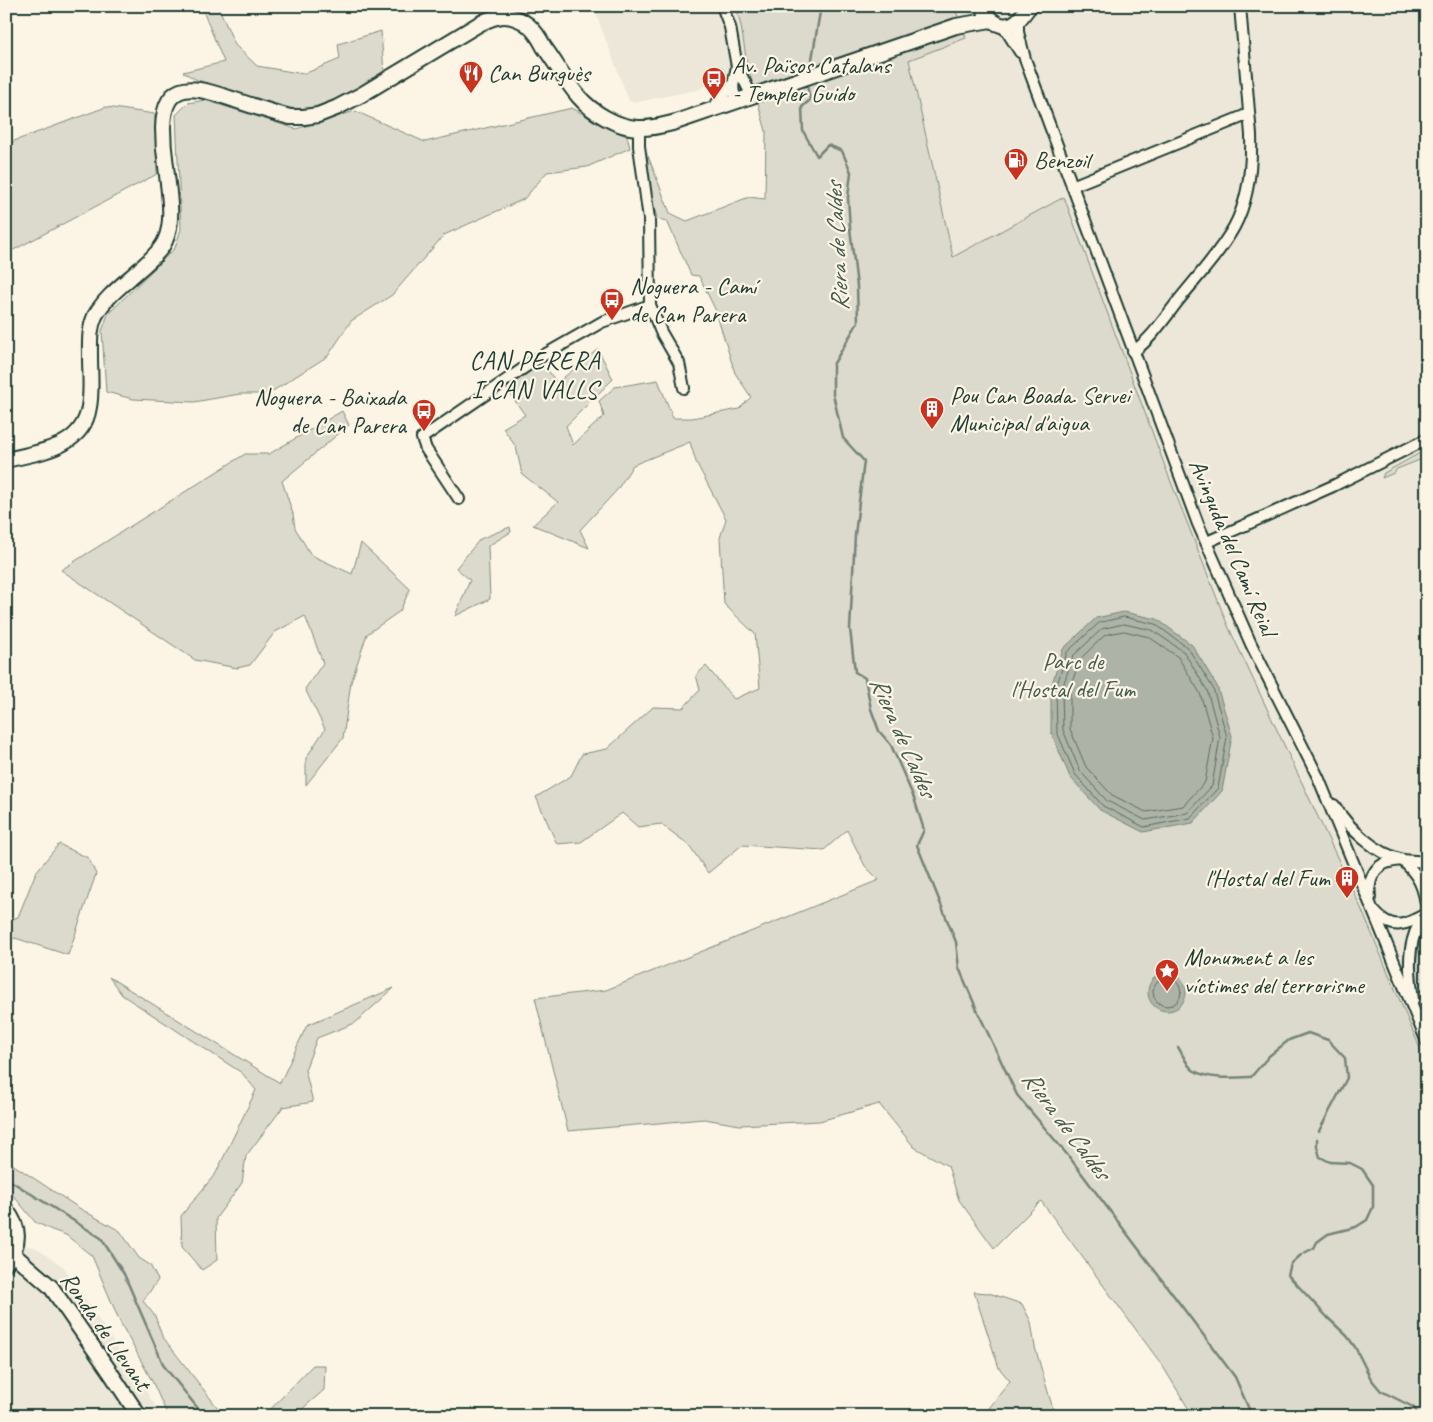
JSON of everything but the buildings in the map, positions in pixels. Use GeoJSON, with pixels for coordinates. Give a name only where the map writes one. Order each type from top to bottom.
{"type":"FeatureCollection","features":[{"type":"Feature","properties":{"kind":"main road"},"geometry":{"type":"LineString","coordinates":[[956,26],[971,15],[979,6]]}},
{"type":"Feature","properties":{"kind":"main road"},"geometry":{"type":"LineString","coordinates":[[984,6],[986,13],[995,23]]}},
{"type":"Feature","properties":{"kind":"main road"},"geometry":{"type":"LineString","coordinates":[[6,460],[58,446],[78,433],[86,420],[90,394],[90,334],[95,317],[111,296],[157,253],[164,244],[168,234],[170,219],[162,128],[163,114],[169,100],[182,90],[192,88],[207,90],[290,117],[318,115],[361,95],[479,24],[489,19],[504,16],[513,17],[529,26],[578,96],[590,107],[614,122],[639,128],[662,125],[711,110],[956,26],[995,23],[1008,25],[1024,11]]}},
{"type":"Feature","properties":{"kind":"main road"},"geometry":{"type":"LineString","coordinates":[[6,1210],[13,1218],[17,1231],[17,1241],[10,1258]]}},
{"type":"Feature","properties":{"kind":"main road","name":"Ronda de Llevant"},"geometry":{"type":"LineString","coordinates":[[10,1258],[51,1287],[138,1416]]}},
{"type":"Feature","properties":{"kind":"street"},"geometry":{"type":"LineString","coordinates":[[722,6],[730,27],[737,67],[752,96]]}},
{"type":"Feature","properties":{"kind":"street"},"geometry":{"type":"LineString","coordinates":[[1133,352],[1149,338],[1209,263],[1234,227],[1244,200],[1252,156],[1240,6]]}},
{"type":"Feature","properties":{"kind":"street","name":"Avinguda del Camí Reial"},"geometry":{"type":"LineString","coordinates":[[1024,11],[1018,32],[1024,59],[1198,524],[1252,644],[1318,777],[1427,1042]]}},
{"type":"Feature","properties":{"kind":"street","name":"Avinguda del Camí Reial"},"geometry":{"type":"LineString","coordinates":[[995,23],[1006,30],[1024,59]]}},
{"type":"Feature","properties":{"kind":"street"},"geometry":{"type":"LineString","coordinates":[[737,67],[733,84],[734,96],[738,101]]}},
{"type":"Feature","properties":{"kind":"street"},"geometry":{"type":"LineString","coordinates":[[711,110],[733,84]]}},
{"type":"Feature","properties":{"kind":"street"},"geometry":{"type":"LineString","coordinates":[[1072,186],[1249,114]]}},
{"type":"Feature","properties":{"kind":"street"},"geometry":{"type":"LineString","coordinates":[[639,128],[639,146],[649,219],[650,305],[661,332],[679,363],[684,388]]}},
{"type":"Feature","properties":{"kind":"street"},"geometry":{"type":"LineString","coordinates":[[459,499],[426,449],[422,438],[537,359],[602,322],[650,305]]}},
{"type":"Feature","properties":{"kind":"street"},"geometry":{"type":"LineString","coordinates":[[1207,542],[1333,486],[1427,439]]}},
{"type":"Feature","properties":{"kind":"street"},"geometry":{"type":"LineString","coordinates":[[1318,777],[1340,814],[1357,835],[1384,852],[1402,860],[1413,869],[1420,880],[1426,899],[1427,912],[1415,932],[1410,958],[1410,980],[1417,1018]]}},
{"type":"Feature","properties":{"kind":"street"},"geometry":{"type":"LineString","coordinates":[[1427,862],[1402,860],[1391,861],[1382,865],[1375,871],[1370,882],[1369,892],[1371,908],[1386,922],[1397,925],[1412,921],[1427,912]]}},
{"type":"Feature","properties":{"kind":"shaded area"},"geometry":{"type":"Polygon","coordinates":[[[593,6],[736,6],[747,63],[697,90],[637,102],[629,101],[593,6]]]}},
{"type":"Feature","properties":{"kind":"shaded area"},"geometry":{"type":"Polygon","coordinates":[[[954,6],[1427,6],[1427,1065],[1361,908],[1228,626],[1169,477],[1063,197],[953,258],[909,59],[966,38],[954,6]]]}},
{"type":"Feature","properties":{"kind":"shaded area"},"geometry":{"type":"Polygon","coordinates":[[[6,1242],[34,1247],[63,1266],[162,1416],[6,1416],[6,1242]]]}},
{"type":"Feature","properties":{"kind":"green space"},"geometry":{"type":"Polygon","coordinates":[[[201,6],[218,6],[235,45],[257,66],[304,74],[340,59],[338,44],[381,31],[384,73],[318,109],[283,108],[197,80],[183,72],[224,62],[201,6]]]}},
{"type":"Feature","properties":{"kind":"green space","name":"Parc de l'Hostal del Fum"},"geometry":{"type":"Polygon","coordinates":[[[736,6],[954,6],[966,38],[909,60],[953,257],[1064,197],[1169,477],[1228,626],[1361,908],[1427,1065],[1427,1416],[1193,1416],[1162,1365],[1041,1201],[994,1248],[959,1200],[948,1166],[914,1147],[879,1104],[820,1121],[740,1125],[704,1119],[568,1131],[535,998],[606,990],[879,880],[865,866],[847,830],[824,850],[742,845],[708,873],[689,845],[661,824],[638,827],[622,813],[581,842],[557,844],[536,797],[571,776],[582,754],[607,749],[653,707],[683,708],[700,690],[696,675],[706,666],[734,699],[760,688],[755,634],[724,604],[720,538],[726,519],[696,462],[690,442],[633,465],[617,490],[580,530],[589,548],[533,525],[558,502],[522,474],[516,447],[503,428],[525,415],[506,388],[542,362],[557,383],[598,349],[613,379],[566,426],[573,445],[604,416],[599,401],[615,387],[658,380],[673,418],[692,418],[739,409],[751,397],[735,373],[715,309],[699,276],[691,275],[667,221],[657,219],[646,172],[648,156],[670,213],[687,221],[749,197],[765,199],[766,131],[747,64],[736,6]]]}},
{"type":"Feature","properties":{"kind":"green space"},"geometry":{"type":"Polygon","coordinates":[[[205,100],[296,129],[355,111],[425,142],[572,108],[627,136],[630,148],[587,167],[547,172],[524,199],[444,235],[392,295],[351,321],[328,356],[268,394],[240,394],[194,402],[133,399],[106,392],[102,331],[108,314],[175,248],[181,229],[176,115],[188,103],[205,100]]]}},
{"type":"Feature","properties":{"kind":"green space"},"geometry":{"type":"Polygon","coordinates":[[[106,107],[155,114],[157,174],[6,254],[6,144],[106,107]]]}},
{"type":"Feature","properties":{"kind":"green space"},"geometry":{"type":"Polygon","coordinates":[[[342,411],[349,425],[282,481],[293,514],[295,528],[311,555],[352,574],[361,543],[410,589],[400,611],[367,634],[351,682],[343,738],[306,785],[306,758],[325,729],[305,689],[323,663],[305,616],[275,632],[250,665],[237,668],[195,660],[61,570],[245,454],[269,454],[342,411]]]}},
{"type":"Feature","properties":{"kind":"green space"},"geometry":{"type":"Polygon","coordinates":[[[1427,449],[1427,457],[1397,469],[1394,473],[1382,478],[1384,473],[1427,449]]]}},
{"type":"Feature","properties":{"kind":"green space"},"geometry":{"type":"Polygon","coordinates":[[[510,527],[511,532],[488,546],[490,599],[455,616],[470,580],[456,568],[480,539],[510,527]]]}},
{"type":"Feature","properties":{"kind":"green space"},"geometry":{"type":"Polygon","coordinates":[[[59,844],[88,858],[96,874],[68,955],[15,938],[6,942],[6,921],[18,917],[36,872],[59,844]]]}},
{"type":"Feature","properties":{"kind":"green space"},"geometry":{"type":"Polygon","coordinates":[[[1427,927],[1427,1016],[1416,972],[1419,949],[1427,927]]]}},
{"type":"Feature","properties":{"kind":"green space"},"geometry":{"type":"Polygon","coordinates":[[[109,977],[280,1083],[307,1025],[394,988],[355,1023],[317,1038],[305,1070],[313,1102],[283,1107],[246,1156],[242,1183],[216,1218],[217,1260],[202,1270],[182,1247],[181,1216],[216,1173],[256,1090],[242,1073],[122,995],[109,977]]]}},
{"type":"Feature","properties":{"kind":"green space"},"geometry":{"type":"Polygon","coordinates":[[[6,1160],[79,1208],[120,1231],[139,1258],[150,1265],[158,1280],[143,1301],[155,1316],[162,1336],[224,1416],[168,1416],[152,1381],[120,1322],[92,1256],[66,1235],[35,1222],[13,1195],[6,1190],[6,1160]]]}},
{"type":"Feature","properties":{"kind":"green space"},"geometry":{"type":"Polygon","coordinates":[[[974,1292],[989,1293],[1022,1304],[1031,1322],[1035,1347],[1055,1416],[983,1416],[1010,1381],[999,1368],[974,1292]]]}},
{"type":"Feature","properties":{"kind":"green space"},"geometry":{"type":"Polygon","coordinates":[[[313,1365],[325,1365],[324,1390],[294,1416],[264,1416],[313,1365]]]}},
{"type":"Feature","properties":{"kind":"water"},"geometry":{"type":"Polygon","coordinates":[[[1124,612],[1157,619],[1192,645],[1217,686],[1232,736],[1222,791],[1193,823],[1143,832],[1100,810],[1070,777],[1051,732],[1051,687],[1063,649],[1096,618],[1124,612]]]}},
{"type":"Feature","properties":{"kind":"water"},"geometry":{"type":"Polygon","coordinates":[[[1167,973],[1180,979],[1186,992],[1180,1005],[1167,1011],[1154,1005],[1148,992],[1154,979],[1167,973]]]}},
{"type":"Feature","properties":{"kind":"waterway","name":"Riera de Caldes"},"geometry":{"type":"LineString","coordinates":[[810,71],[821,6]]}},
{"type":"Feature","properties":{"kind":"waterway","name":"Riera de Caldes"},"geometry":{"type":"LineString","coordinates":[[808,82],[810,100],[802,107],[803,131],[817,156],[828,145],[842,151],[851,172],[848,198],[857,286],[858,322],[833,365],[833,394],[843,438],[864,461],[855,535],[850,629],[855,672],[865,678],[871,709],[879,731],[891,745],[914,798],[924,830],[917,845],[956,942],[959,968],[1017,1095],[1070,1158],[1235,1377],[1252,1416]]}},
{"type":"Feature","properties":{"kind":"waterway"},"geometry":{"type":"LineString","coordinates":[[1178,1047],[1189,1066],[1199,1073],[1221,1078],[1251,1077],[1269,1056],[1289,1040],[1308,1033],[1328,1040],[1345,1058],[1347,1078],[1319,1131]]}},
{"type":"Feature","properties":{"kind":"waterway"},"geometry":{"type":"LineString","coordinates":[[1317,1139],[1320,1157],[1330,1162],[1350,1163],[1362,1169],[1373,1185],[1373,1207],[1367,1220],[1356,1227],[1328,1234],[1317,1242],[1314,1248],[1302,1254],[1291,1264],[1288,1275],[1347,1336],[1355,1347],[1371,1379],[1381,1391],[1413,1407],[1420,1416]]}},
{"type":"Feature","properties":{"kind":"waterway"},"geometry":{"type":"LineString","coordinates":[[6,1178],[101,1238],[124,1274],[164,1366],[204,1416]]}},
{"type":"Feature","properties":{"kind":"place","name":"Can Burguès"},"geometry":{"type":"Point","coordinates":[471,94]}},
{"type":"Feature","properties":{"kind":"place","name":"Av. Països Catalans - Templer Guido"},"geometry":{"type":"Point","coordinates":[714,100]}},
{"type":"Feature","properties":{"kind":"place","name":"Benzoil"},"geometry":{"type":"Point","coordinates":[1016,181]}},
{"type":"Feature","properties":{"kind":"place","name":"Noguera - Camí de Can Parera"},"geometry":{"type":"Point","coordinates":[612,321]}},
{"type":"Feature","properties":{"kind":"place","name":"Pou Can Boada. Servei Municipal d'aigua"},"geometry":{"type":"Point","coordinates":[932,430]}},
{"type":"Feature","properties":{"kind":"place","name":"Noguera - Baixada de Can Parera"},"geometry":{"type":"Point","coordinates":[424,432]}},
{"type":"Feature","properties":{"kind":"place","name":"l'Hostal del Fum"},"geometry":{"type":"Point","coordinates":[1347,899]}},
{"type":"Feature","properties":{"kind":"place","name":"Monument a les víctimes del terrorisme"},"geometry":{"type":"Point","coordinates":[1167,992]}},
{"type":"Feature","properties":{"kind":"district","name":"CAN PERERA I CAN VALLS"},"geometry":{"type":"Point","coordinates":[535,374]}}]}
